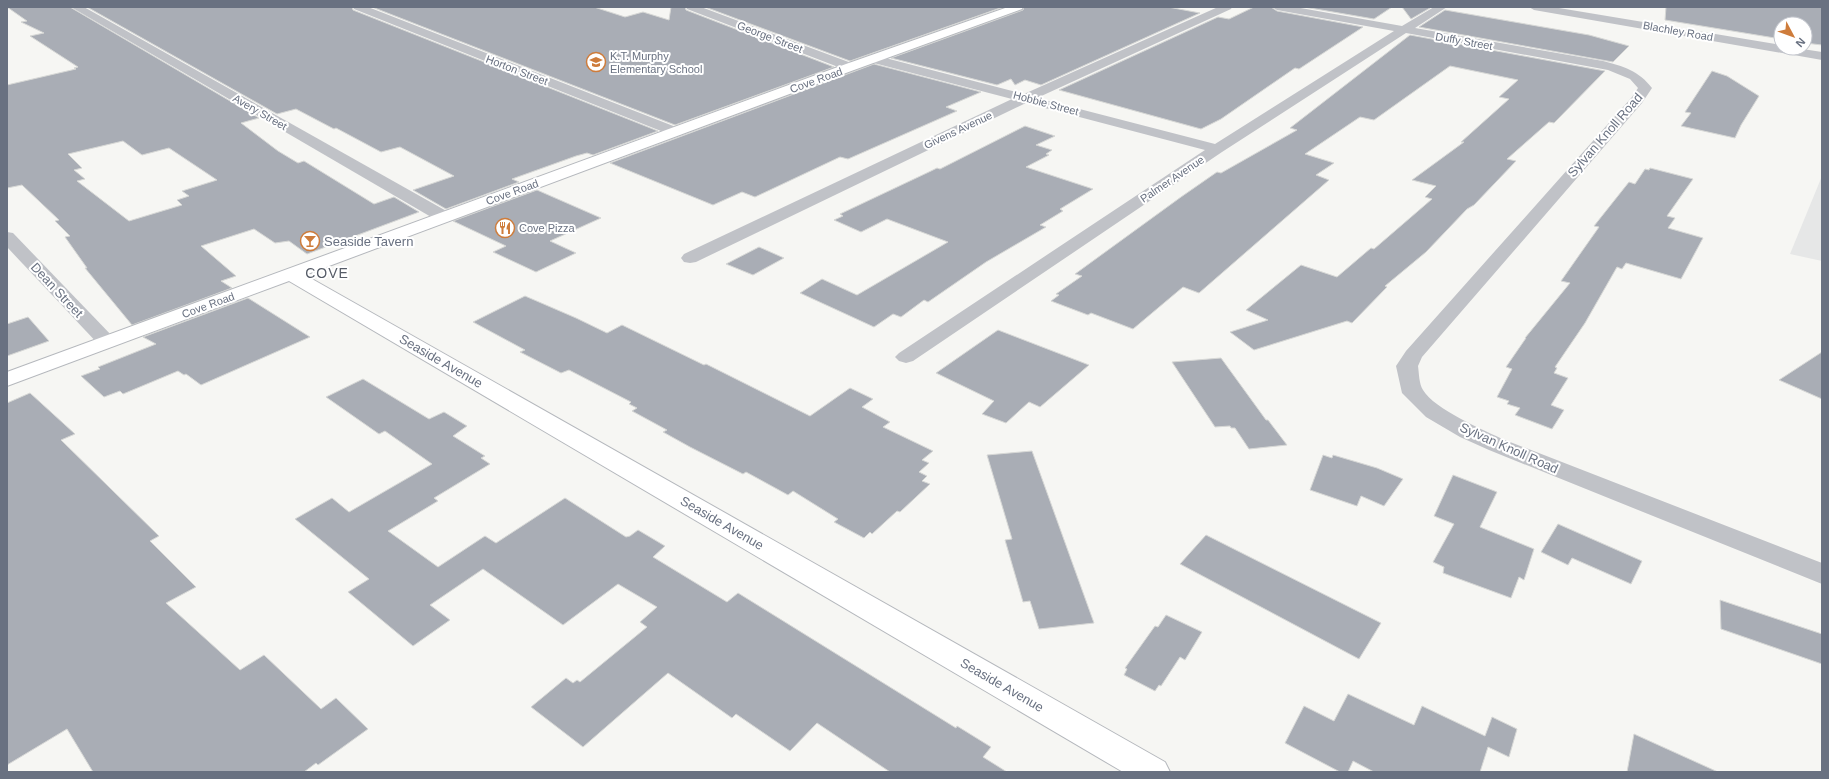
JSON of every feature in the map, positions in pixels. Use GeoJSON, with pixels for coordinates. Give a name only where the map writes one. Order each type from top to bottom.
{"type":"FeatureCollection","features":[{"type":"Feature","properties":{"kind":"main road","name":"Cove Road"},"geometry":{"type":"LineString","coordinates":[[7,379],[850,67],[1018,7]]}},
{"type":"Feature","properties":{"kind":"main road","name":"Seaside Avenue"},"geometry":{"type":"LineString","coordinates":[[290,274],[1153,772]]}},
{"type":"Feature","properties":{"kind":"street","name":"Avery Street"},"geometry":{"type":"LineString","coordinates":[[76,7],[444,217]]}},
{"type":"Feature","properties":{"kind":"street","name":"Horton Street"},"geometry":{"type":"LineString","coordinates":[[358,7],[676,132]]}},
{"type":"Feature","properties":{"kind":"street"},"geometry":{"type":"LineString","coordinates":[[695,9],[712,7]]}},
{"type":"Feature","properties":{"kind":"street","name":"Givens Avenue"},"geometry":{"type":"LineString","coordinates":[[690,258],[1026,98],[1227,7]]}},
{"type":"Feature","properties":{"kind":"street","name":"Duffy Street"},"geometry":{"type":"LineString","coordinates":[[1277,7],[1601,65],[1624,71],[1636,77],[1642,82],[1645,88]]}},
{"type":"Feature","properties":{"kind":"street","name":"Palmer Avenue"},"geometry":{"type":"LineString","coordinates":[[906,357],[1217,149],[1403,30],[1442,7]]}},
{"type":"Feature","properties":{"kind":"street","name":"Blachley Road"},"geometry":{"type":"LineString","coordinates":[[1534,7],[1822,56]]}},
{"type":"Feature","properties":{"kind":"street","name":"George Street"},"geometry":{"type":"LineString","coordinates":[[695,9],[850,67]]}},
{"type":"Feature","properties":{"kind":"street","name":"Hobbie Street"},"geometry":{"type":"LineString","coordinates":[[874,59],[1217,149]]}},
{"type":"Feature","properties":{"kind":"street","name":"Sylvan Knoll Road"},"geometry":{"type":"LineString","coordinates":[[1645,88],[1413,355],[1407,366],[1413,393],[1434,412],[1468,432],[1497,446],[1822,574]]}},
{"type":"Feature","properties":{"kind":"street","name":"Dean Street"},"geometry":{"type":"LineString","coordinates":[[7,237],[107,342]]}},
{"type":"Feature","properties":{"kind":"shaded area"},"geometry":{"type":"Polygon","coordinates":[[[1822,176],[1822,261],[1790,254],[1822,176]]]}},
{"type":"Feature","properties":{"kind":"building"},"geometry":{"type":"Polygon","coordinates":[[[7,7],[70,7],[259,118],[241,123],[278,151],[298,163],[304,161],[374,204],[394,197],[419,212],[307,254],[289,241],[275,243],[254,229],[201,246],[236,276],[221,281],[232,288],[132,325],[85,268],[87,268],[65,237],[70,236],[55,221],[59,220],[22,185],[7,188],[7,85],[76,69],[74,68],[78,67],[30,36],[44,33],[21,22],[27,21],[7,7]],[[123,141],[68,154],[82,168],[74,170],[85,179],[77,181],[129,221],[182,205],[177,200],[189,196],[182,191],[217,180],[169,148],[142,155],[123,141]]]}},
{"type":"Feature","properties":{"kind":"building"},"geometry":{"type":"Polygon","coordinates":[[[87,7],[352,7],[353,10],[658,131],[593,155],[587,153],[576,156],[512,179],[519,182],[446,209],[413,190],[454,176],[400,147],[381,152],[296,109],[277,114],[87,7]]]}},
{"type":"Feature","properties":{"kind":"building"},"geometry":{"type":"Polygon","coordinates":[[[372,7],[594,7],[625,17],[643,12],[669,20],[671,7],[685,7],[686,10],[834,67],[675,125],[372,7]]]}},
{"type":"Feature","properties":{"kind":"building"},"geometry":{"type":"Polygon","coordinates":[[[705,7],[1003,7],[850,61],[705,7]]]}},
{"type":"Feature","properties":{"kind":"building"},"geometry":{"type":"Polygon","coordinates":[[[1024,7],[1168,7],[1200,13],[1041,85],[1025,80],[1015,85],[1011,79],[997,85],[891,58],[1023,10],[1024,7]]]}},
{"type":"Feature","properties":{"kind":"building"},"geometry":{"type":"Polygon","coordinates":[[[1254,7],[1271,7],[1277,11],[1363,27],[1299,69],[1295,68],[1221,119],[1201,129],[1059,90],[1218,17],[1229,19],[1254,7]]]}},
{"type":"Feature","properties":{"kind":"building"},"geometry":{"type":"Polygon","coordinates":[[[1304,7],[1392,7],[1374,19],[1304,7]]]}},
{"type":"Feature","properties":{"kind":"building"},"geometry":{"type":"Polygon","coordinates":[[[1402,7],[1427,7],[1430,8],[1411,19],[1402,7]]]}},
{"type":"Feature","properties":{"kind":"building"},"geometry":{"type":"Polygon","coordinates":[[[1666,7],[1822,7],[1822,45],[1813,44],[1813,16],[1773,16],[1773,38],[1665,20],[1666,7]]]}},
{"type":"Feature","properties":{"kind":"building"},"geometry":{"type":"Polygon","coordinates":[[[1445,10],[1589,35],[1629,46],[1613,62],[1419,27],[1445,10]]]}},
{"type":"Feature","properties":{"kind":"building"},"geometry":{"type":"Polygon","coordinates":[[[1410,35],[1605,71],[1554,123],[1549,122],[1507,159],[1516,161],[1426,252],[1385,286],[1387,287],[1352,323],[1347,321],[1254,350],[1230,332],[1268,320],[1246,310],[1301,265],[1337,277],[1371,248],[1374,249],[1432,199],[1425,197],[1436,186],[1412,180],[1464,142],[1461,142],[1509,99],[1499,97],[1518,80],[1450,66],[1374,120],[1360,117],[1305,154],[1334,163],[1316,175],[1329,180],[1199,293],[1183,287],[1133,329],[1091,313],[1088,315],[1051,301],[1059,295],[1056,294],[1082,276],[1075,274],[1181,197],[1217,172],[1221,173],[1297,130],[1290,128],[1410,35]]]}},
{"type":"Feature","properties":{"kind":"building"},"geometry":{"type":"Polygon","coordinates":[[[874,64],[981,92],[946,107],[957,111],[848,159],[840,157],[755,197],[742,192],[713,205],[610,163],[874,64]]]}},
{"type":"Feature","properties":{"kind":"building"},"geometry":{"type":"Polygon","coordinates":[[[1712,71],[1727,76],[1759,96],[1741,125],[1735,138],[1681,126],[1691,113],[1685,112],[1712,71]]]}},
{"type":"Feature","properties":{"kind":"building"},"geometry":{"type":"Polygon","coordinates":[[[1025,126],[1055,136],[1036,145],[1052,150],[1046,154],[1049,155],[1026,167],[1093,189],[1060,209],[1063,211],[1040,225],[1046,227],[986,262],[928,302],[924,300],[901,317],[893,314],[874,327],[800,293],[822,279],[857,295],[948,242],[887,219],[861,232],[834,220],[843,216],[840,214],[937,168],[940,169],[1025,126]]]}},
{"type":"Feature","properties":{"kind":"building"},"geometry":{"type":"Polygon","coordinates":[[[1650,168],[1693,179],[1667,216],[1675,218],[1668,228],[1703,238],[1681,279],[1626,263],[1622,269],[1617,267],[1585,323],[1555,367],[1557,368],[1554,373],[1568,378],[1551,405],[1564,410],[1552,429],[1515,415],[1520,408],[1507,404],[1509,401],[1497,397],[1512,369],[1506,367],[1525,338],[1570,283],[1561,281],[1599,227],[1594,226],[1629,182],[1635,184],[1645,169],[1649,170],[1650,168]]]}},
{"type":"Feature","properties":{"kind":"building"},"geometry":{"type":"Polygon","coordinates":[[[537,190],[601,218],[550,241],[576,253],[536,272],[493,252],[506,246],[453,221],[537,190]]]}},
{"type":"Feature","properties":{"kind":"building"},"geometry":{"type":"Polygon","coordinates":[[[759,247],[784,258],[753,275],[726,264],[759,247]]]}},
{"type":"Feature","properties":{"kind":"building"},"geometry":{"type":"Polygon","coordinates":[[[525,296],[607,333],[622,325],[704,365],[706,364],[810,416],[850,388],[873,399],[862,407],[890,422],[883,427],[933,451],[922,460],[929,463],[919,472],[927,476],[922,481],[930,484],[900,512],[897,511],[872,534],[870,532],[864,538],[834,522],[838,519],[793,491],[788,495],[746,472],[743,474],[690,447],[663,432],[667,430],[632,411],[637,408],[629,404],[631,402],[569,370],[561,373],[520,352],[525,350],[473,322],[525,296]]]}},
{"type":"Feature","properties":{"kind":"building"},"geometry":{"type":"Polygon","coordinates":[[[248,298],[310,337],[201,385],[186,374],[184,375],[178,371],[123,394],[120,391],[104,397],[81,376],[100,369],[98,367],[156,344],[143,337],[248,298]]]}},
{"type":"Feature","properties":{"kind":"building"},"geometry":{"type":"Polygon","coordinates":[[[28,317],[49,341],[7,356],[7,324],[28,317]]]}},
{"type":"Feature","properties":{"kind":"building"},"geometry":{"type":"Polygon","coordinates":[[[998,330],[1089,365],[1040,407],[1029,402],[1006,423],[982,414],[994,401],[936,373],[998,330]]]}},
{"type":"Feature","properties":{"kind":"building"},"geometry":{"type":"Polygon","coordinates":[[[1822,352],[1822,399],[1779,380],[1822,352]]]}},
{"type":"Feature","properties":{"kind":"building"},"geometry":{"type":"Polygon","coordinates":[[[1221,358],[1266,420],[1268,420],[1287,445],[1249,449],[1235,428],[1231,428],[1230,426],[1215,427],[1172,362],[1221,358]]]}},
{"type":"Feature","properties":{"kind":"building"},"geometry":{"type":"Polygon","coordinates":[[[363,379],[429,419],[444,412],[467,426],[453,436],[485,456],[481,458],[490,464],[434,498],[438,501],[388,531],[438,567],[485,536],[496,543],[565,498],[626,537],[638,530],[665,546],[653,557],[727,602],[738,593],[956,728],[957,726],[991,747],[983,757],[1007,772],[890,772],[817,723],[790,751],[736,714],[732,718],[668,673],[583,747],[531,707],[566,678],[573,683],[577,680],[580,682],[647,627],[640,622],[657,607],[618,584],[563,625],[483,569],[430,605],[450,620],[413,646],[348,592],[369,579],[295,519],[332,498],[349,512],[432,464],[385,431],[379,434],[326,397],[363,379]]]}},
{"type":"Feature","properties":{"kind":"building"},"geometry":{"type":"Polygon","coordinates":[[[30,393],[75,434],[61,440],[159,536],[150,541],[196,587],[166,603],[240,670],[264,655],[321,709],[336,698],[368,729],[318,765],[316,763],[304,772],[93,772],[67,729],[7,765],[7,403],[30,393]]]}},
{"type":"Feature","properties":{"kind":"building"},"geometry":{"type":"Polygon","coordinates":[[[1032,451],[1094,623],[1039,629],[1030,601],[1023,602],[1005,540],[1012,539],[987,455],[1032,451]]]}},
{"type":"Feature","properties":{"kind":"building"},"geometry":{"type":"Polygon","coordinates":[[[1323,455],[1332,458],[1333,455],[1377,468],[1403,479],[1384,506],[1361,496],[1357,506],[1310,490],[1323,455]]]}},
{"type":"Feature","properties":{"kind":"building"},"geometry":{"type":"Polygon","coordinates":[[[1453,475],[1497,492],[1480,527],[1534,549],[1524,580],[1519,577],[1511,598],[1443,573],[1444,567],[1433,562],[1454,524],[1434,516],[1453,475]]]}},
{"type":"Feature","properties":{"kind":"building"},"geometry":{"type":"Polygon","coordinates":[[[1558,524],[1642,561],[1631,584],[1572,558],[1568,565],[1541,552],[1558,524]]]}},
{"type":"Feature","properties":{"kind":"building"},"geometry":{"type":"Polygon","coordinates":[[[1206,535],[1381,623],[1359,659],[1180,564],[1206,535]]]}},
{"type":"Feature","properties":{"kind":"building"},"geometry":{"type":"Polygon","coordinates":[[[1720,600],[1822,634],[1822,664],[1721,629],[1720,600]]]}},
{"type":"Feature","properties":{"kind":"building"},"geometry":{"type":"Polygon","coordinates":[[[1166,615],[1202,632],[1185,660],[1180,657],[1161,686],[1159,685],[1155,691],[1124,675],[1127,669],[1125,668],[1155,626],[1158,627],[1166,615]]]}},
{"type":"Feature","properties":{"kind":"building"},"geometry":{"type":"Polygon","coordinates":[[[1348,694],[1414,725],[1422,706],[1485,736],[1492,717],[1517,729],[1509,757],[1488,747],[1480,772],[1374,772],[1353,761],[1348,772],[1340,772],[1285,743],[1304,706],[1334,721],[1348,694]]]}},
{"type":"Feature","properties":{"kind":"building"},"geometry":{"type":"Polygon","coordinates":[[[1634,734],[1718,772],[1627,772],[1634,734]]]}},
{"type":"Feature","properties":{"kind":"place","name":"K.T. Murphy Elementary School"},"geometry":{"type":"Point","coordinates":[596,62]}},
{"type":"Feature","properties":{"kind":"place","name":"Cove Pizza"},"geometry":{"type":"Point","coordinates":[505,228]}},
{"type":"Feature","properties":{"kind":"place","name":"Seaside Tavern"},"geometry":{"type":"Point","coordinates":[310,241]}},
{"type":"Feature","properties":{"kind":"district","name":"COVE"},"geometry":{"type":"Point","coordinates":[327,273]}}]}
